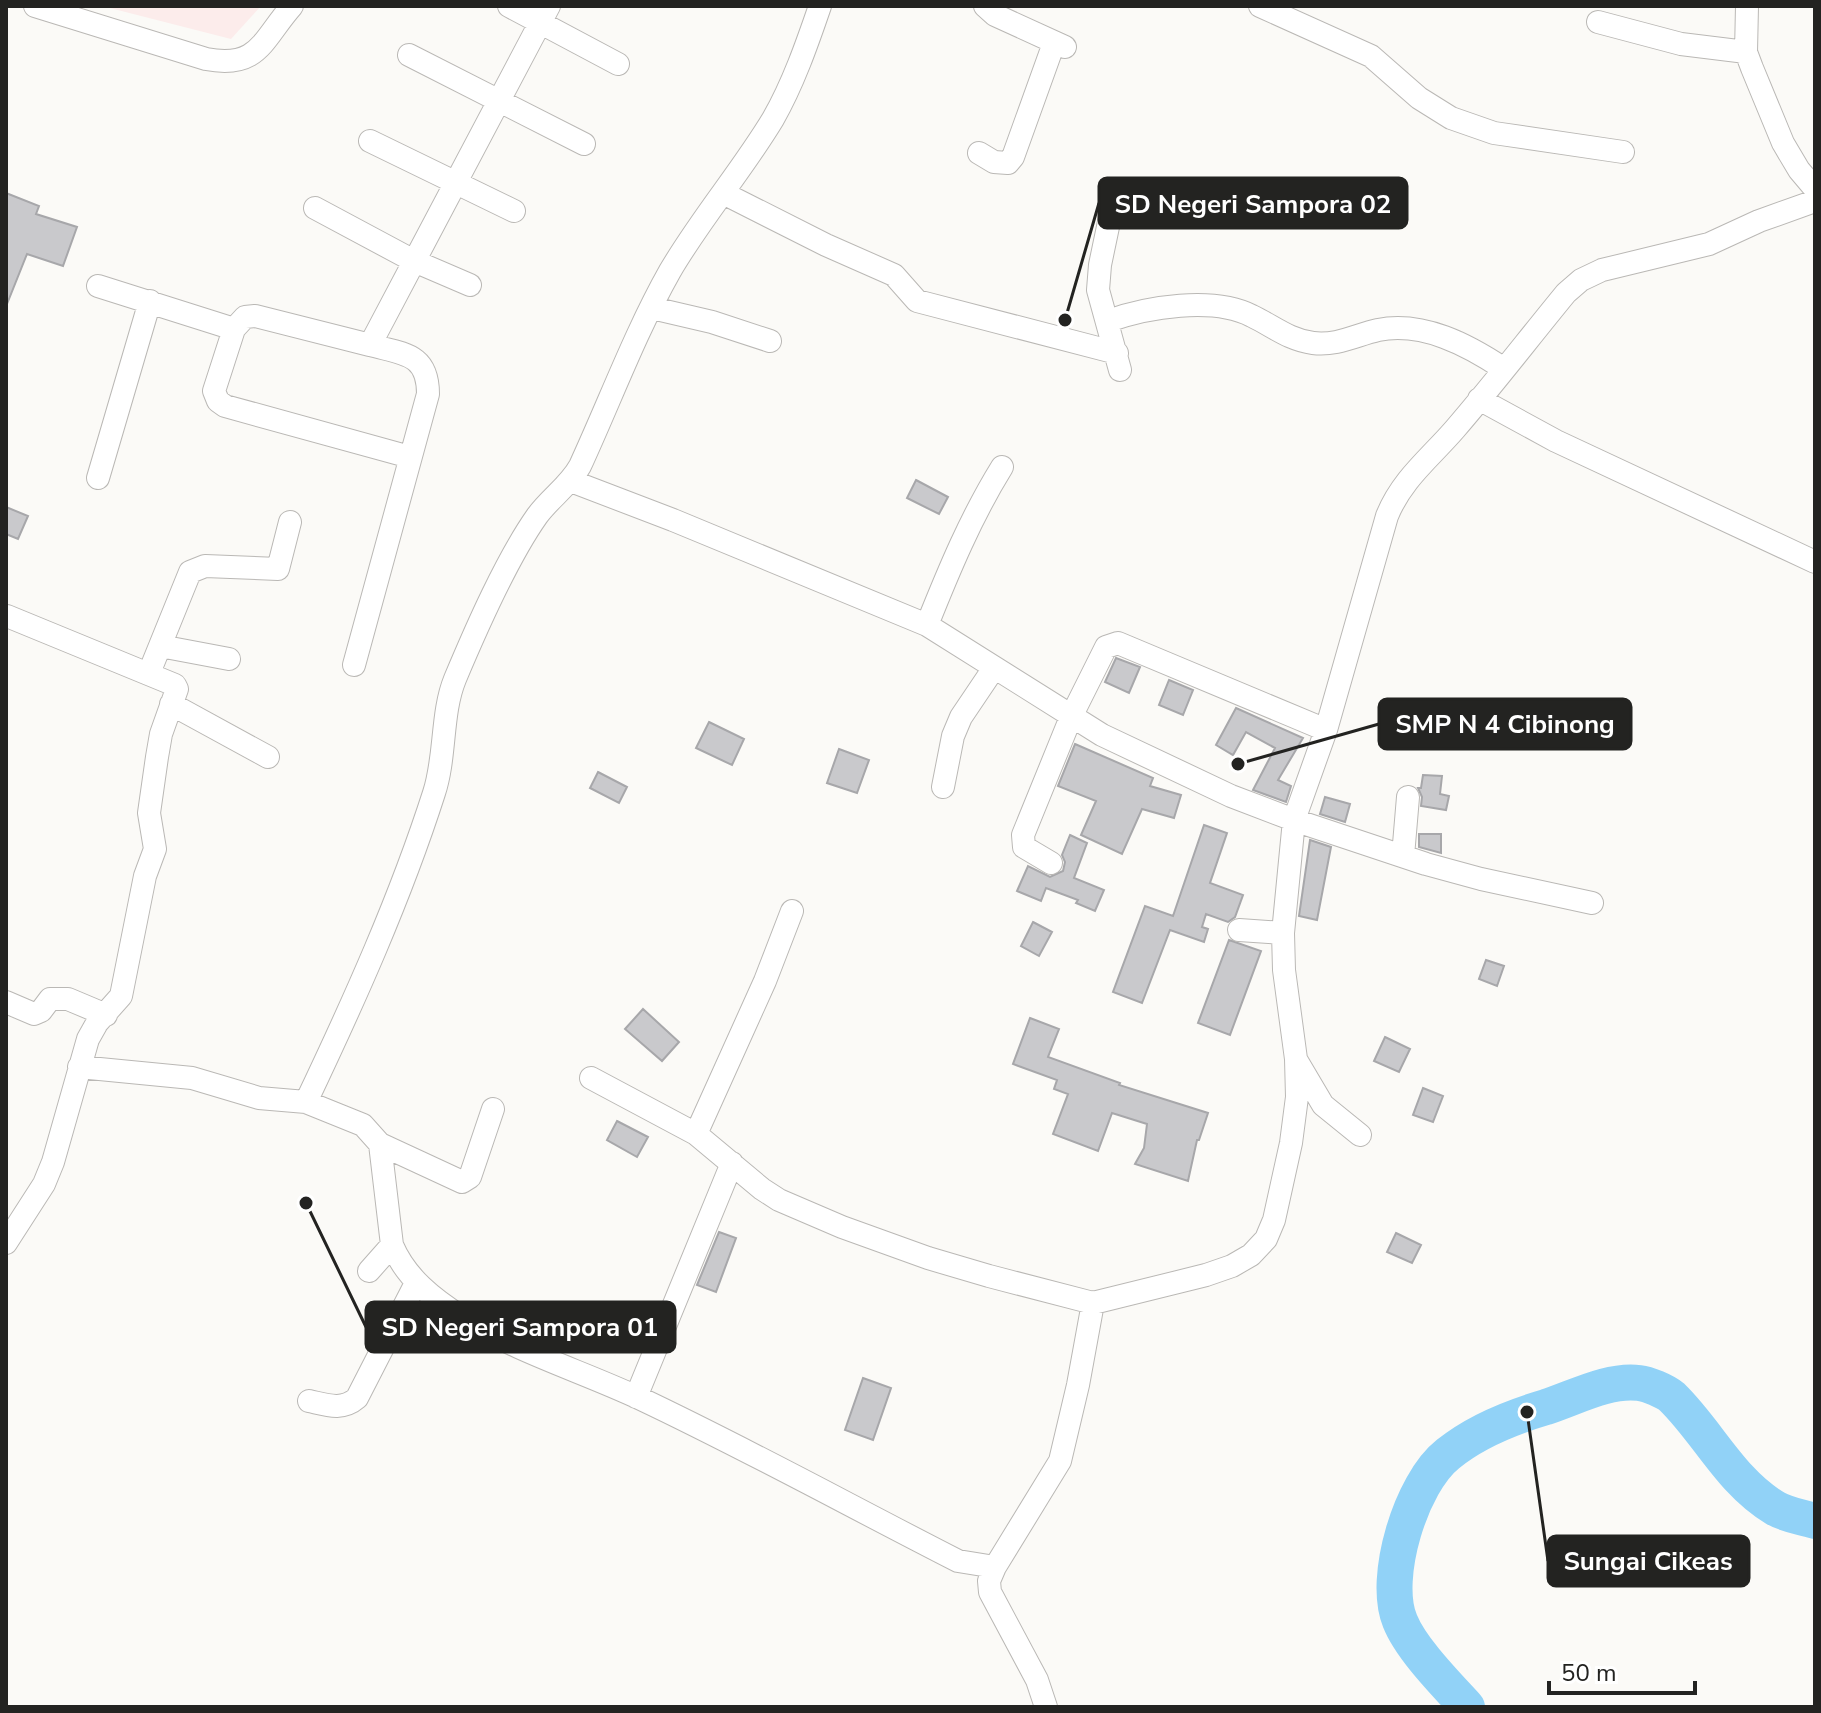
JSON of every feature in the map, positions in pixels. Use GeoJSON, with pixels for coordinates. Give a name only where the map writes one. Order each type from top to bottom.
{"type":"FeatureCollection","features":[{"type":"Feature","properties":{"kind":"street"},"geometry":{"type":"LineString","coordinates":[[35,6],[206,59],[225,62],[243,59],[260,48],[292,6]]}},
{"type":"Feature","properties":{"kind":"street"},"geometry":{"type":"LineString","coordinates":[[509,6],[545,14],[618,64]]}},
{"type":"Feature","properties":{"kind":"street"},"geometry":{"type":"LineString","coordinates":[[306,1102],[372,958],[425,820],[440,772],[453,684],[515,551],[538,515],[571,481],[652,308],[687,243],[775,115],[820,6]]}},
{"type":"Feature","properties":{"kind":"street"},"geometry":{"type":"LineString","coordinates":[[979,153],[1001,164],[1008,163],[1013,157],[1060,45],[995,15],[985,6]]}},
{"type":"Feature","properties":{"kind":"street"},"geometry":{"type":"LineString","coordinates":[[1260,6],[1371,56],[1419,98],[1451,118],[1494,133],[1623,152]]}},
{"type":"Feature","properties":{"kind":"street"},"geometry":{"type":"LineString","coordinates":[[1747,6],[1746,52],[1783,143],[1815,189]]}},
{"type":"Feature","properties":{"kind":"street"},"geometry":{"type":"LineString","coordinates":[[370,345],[545,14]]}},
{"type":"Feature","properties":{"kind":"street"},"geometry":{"type":"LineString","coordinates":[[1598,22],[1681,44],[1746,52]]}},
{"type":"Feature","properties":{"kind":"street"},"geometry":{"type":"LineString","coordinates":[[409,55],[584,144]]}},
{"type":"Feature","properties":{"kind":"street"},"geometry":{"type":"LineString","coordinates":[[370,141],[514,211]]}},
{"type":"Feature","properties":{"kind":"street"},"geometry":{"type":"LineString","coordinates":[[723,193],[894,275],[917,301],[1118,362],[1098,290],[1109,222]]}},
{"type":"Feature","properties":{"kind":"street"},"geometry":{"type":"LineString","coordinates":[[591,1078],[696,1134],[779,1200],[928,1258],[1093,1303],[1206,1275],[1251,1255],[1266,1239],[1274,1220],[1291,1143],[1297,1097],[1283,933],[1294,820],[1326,730],[1387,516],[1396,495],[1454,430],[1566,293],[1581,280],[1602,270],[1709,244],[1771,216],[1815,201]]}},
{"type":"Feature","properties":{"kind":"street"},"geometry":{"type":"LineString","coordinates":[[315,208],[414,261],[470,285]]}},
{"type":"Feature","properties":{"kind":"street"},"geometry":{"type":"LineString","coordinates":[[98,286],[234,329]]}},
{"type":"Feature","properties":{"kind":"street"},"geometry":{"type":"LineString","coordinates":[[98,478],[150,301]]}},
{"type":"Feature","properties":{"kind":"street"},"geometry":{"type":"LineString","coordinates":[[1108,321],[1131,313],[1171,307],[1213,306],[1251,315],[1296,340],[1316,343],[1341,342],[1396,328],[1417,329],[1460,344],[1504,369]]}},
{"type":"Feature","properties":{"kind":"street"},"geometry":{"type":"LineString","coordinates":[[652,308],[712,322],[770,341]]}},
{"type":"Feature","properties":{"kind":"street"},"geometry":{"type":"LineString","coordinates":[[354,665],[428,394],[428,378],[422,364],[409,356],[370,345],[255,316],[245,317],[234,329],[214,391],[218,401],[225,406],[410,457]]}},
{"type":"Feature","properties":{"kind":"street"},"geometry":{"type":"LineString","coordinates":[[1479,399],[1556,441],[1815,562]]}},
{"type":"Feature","properties":{"kind":"street"},"geometry":{"type":"LineString","coordinates":[[927,625],[967,529],[1002,467]]}},
{"type":"Feature","properties":{"kind":"street"},"geometry":{"type":"LineString","coordinates":[[571,481],[927,625],[1071,717],[1165,767],[1294,820],[1403,856],[1481,879],[1592,903]]}},
{"type":"Feature","properties":{"kind":"street"},"geometry":{"type":"LineString","coordinates":[[149,673],[190,572],[205,566],[278,569],[290,522]]}},
{"type":"Feature","properties":{"kind":"street"},"geometry":{"type":"LineString","coordinates":[[6,615],[149,673],[175,685],[177,689],[161,734],[149,813],[155,849],[145,876],[121,996],[92,1030],[53,1162],[44,1184],[6,1243]]}},
{"type":"Feature","properties":{"kind":"street"},"geometry":{"type":"LineString","coordinates":[[1051,863],[1028,852],[1022,842],[1071,717],[1106,647],[1118,643],[1326,730]]}},
{"type":"Feature","properties":{"kind":"street"},"geometry":{"type":"LineString","coordinates":[[160,646],[229,659]]}},
{"type":"Feature","properties":{"kind":"street"},"geometry":{"type":"LineString","coordinates":[[943,787],[948,753],[957,727],[994,668]]}},
{"type":"Feature","properties":{"kind":"street"},"geometry":{"type":"LineString","coordinates":[[171,704],[268,757]]}},
{"type":"Feature","properties":{"kind":"street"},"geometry":{"type":"LineString","coordinates":[[1403,856],[1408,797]]}},
{"type":"Feature","properties":{"kind":"street"},"geometry":{"type":"LineString","coordinates":[[696,1134],[765,981],[792,911]]}},
{"type":"Feature","properties":{"kind":"street"},"geometry":{"type":"LineString","coordinates":[[1239,930],[1283,933]]}},
{"type":"Feature","properties":{"kind":"street"},"geometry":{"type":"LineString","coordinates":[[6,1002],[34,1014],[41,1011],[50,999],[60,997],[106,1015]]}},
{"type":"Feature","properties":{"kind":"street"},"geometry":{"type":"LineString","coordinates":[[1296,1059],[1323,1105],[1360,1135]]}},
{"type":"Feature","properties":{"kind":"street"},"geometry":{"type":"LineString","coordinates":[[79,1067],[192,1078],[259,1098],[306,1102],[363,1125],[380,1144],[462,1182],[470,1177],[493,1109]]}},
{"type":"Feature","properties":{"kind":"street"},"geometry":{"type":"LineString","coordinates":[[380,1144],[392,1245],[397,1258],[416,1283],[463,1318],[514,1345],[636,1397],[958,1561],[995,1567]]}},
{"type":"Feature","properties":{"kind":"street"},"geometry":{"type":"LineString","coordinates":[[636,1397],[732,1163]]}},
{"type":"Feature","properties":{"kind":"street"},"geometry":{"type":"LineString","coordinates":[[369,1271],[392,1245]]}},
{"type":"Feature","properties":{"kind":"street"},"geometry":{"type":"LineString","coordinates":[[309,1401],[339,1407],[349,1405],[357,1398],[416,1283]]}},
{"type":"Feature","properties":{"kind":"street"},"geometry":{"type":"LineString","coordinates":[[1046,1707],[1037,1680],[990,1592],[989,1581],[1060,1461],[1093,1303]]}},
{"type":"Feature","properties":{"kind":"shaded area"},"geometry":{"type":"Polygon","coordinates":[[[102,6],[261,6],[231,39],[102,6]]]}},
{"type":"Feature","properties":{"kind":"building"},"geometry":{"type":"Polygon","coordinates":[[[6,193],[39,206],[36,214],[77,227],[63,266],[27,254],[7,304],[6,193]]]}},
{"type":"Feature","properties":{"kind":"building"},"geometry":{"type":"Polygon","coordinates":[[[916,480],[948,497],[939,514],[907,498],[916,480]]]}},
{"type":"Feature","properties":{"kind":"building"},"geometry":{"type":"Polygon","coordinates":[[[6,507],[28,516],[18,539],[6,534],[6,507]]]}},
{"type":"Feature","properties":{"kind":"building"},"geometry":{"type":"Polygon","coordinates":[[[1116,658],[1140,667],[1129,693],[1105,682],[1116,658]]]}},
{"type":"Feature","properties":{"kind":"building"},"geometry":{"type":"Polygon","coordinates":[[[1169,680],[1193,690],[1183,715],[1159,705],[1169,680]]]}},
{"type":"Feature","properties":{"kind":"building"},"geometry":{"type":"Polygon","coordinates":[[[1236,708],[1303,738],[1278,780],[1291,786],[1286,802],[1253,790],[1275,748],[1246,732],[1233,755],[1216,745],[1236,708]]]}},
{"type":"Feature","properties":{"kind":"building"},"geometry":{"type":"Polygon","coordinates":[[[709,722],[744,739],[732,765],[696,748],[709,722]]]}},
{"type":"Feature","properties":{"kind":"building"},"geometry":{"type":"Polygon","coordinates":[[[1075,744],[1153,778],[1150,786],[1181,795],[1174,818],[1142,809],[1122,854],[1081,835],[1096,801],[1058,786],[1075,744]]]}},
{"type":"Feature","properties":{"kind":"building"},"geometry":{"type":"Polygon","coordinates":[[[839,749],[869,760],[857,793],[827,783],[839,749]]]}},
{"type":"Feature","properties":{"kind":"building"},"geometry":{"type":"Polygon","coordinates":[[[598,772],[627,787],[619,803],[590,788],[598,772]]]}},
{"type":"Feature","properties":{"kind":"building"},"geometry":{"type":"Polygon","coordinates":[[[1423,775],[1442,776],[1440,794],[1449,796],[1446,810],[1421,806],[1422,797],[1418,788],[1421,788],[1423,775]]]}},
{"type":"Feature","properties":{"kind":"building"},"geometry":{"type":"Polygon","coordinates":[[[1325,797],[1350,804],[1345,822],[1320,814],[1325,797]]]}},
{"type":"Feature","properties":{"kind":"building"},"geometry":{"type":"Polygon","coordinates":[[[1204,825],[1227,833],[1210,883],[1243,895],[1235,917],[1228,922],[1206,914],[1202,927],[1208,929],[1204,942],[1170,930],[1142,1003],[1113,992],[1145,906],[1173,916],[1204,825]]]}},
{"type":"Feature","properties":{"kind":"building"},"geometry":{"type":"Polygon","coordinates":[[[1419,834],[1441,834],[1441,853],[1419,847],[1419,834]]]}},
{"type":"Feature","properties":{"kind":"building"},"geometry":{"type":"Polygon","coordinates":[[[1070,835],[1087,843],[1074,878],[1104,890],[1095,911],[1076,903],[1078,900],[1046,888],[1041,901],[1017,891],[1028,866],[1050,877],[1063,871],[1065,862],[1062,855],[1070,835]]]}},
{"type":"Feature","properties":{"kind":"building"},"geometry":{"type":"Polygon","coordinates":[[[1310,840],[1331,847],[1317,920],[1299,916],[1310,840]]]}},
{"type":"Feature","properties":{"kind":"building"},"geometry":{"type":"Polygon","coordinates":[[[1033,922],[1052,932],[1039,956],[1021,946],[1033,922]]]}},
{"type":"Feature","properties":{"kind":"building"},"geometry":{"type":"Polygon","coordinates":[[[1229,940],[1261,951],[1230,1035],[1198,1023],[1229,940]]]}},
{"type":"Feature","properties":{"kind":"building"},"geometry":{"type":"Polygon","coordinates":[[[1486,960],[1504,966],[1497,986],[1479,979],[1486,960]]]}},
{"type":"Feature","properties":{"kind":"building"},"geometry":{"type":"Polygon","coordinates":[[[643,1009],[679,1042],[662,1061],[625,1029],[643,1009]]]}},
{"type":"Feature","properties":{"kind":"building"},"geometry":{"type":"Polygon","coordinates":[[[1030,1018],[1059,1029],[1048,1057],[1119,1085],[1208,1113],[1197,1140],[1188,1181],[1135,1164],[1144,1148],[1147,1124],[1112,1113],[1098,1151],[1053,1134],[1068,1094],[1054,1089],[1057,1080],[1013,1064],[1030,1018]]]}},
{"type":"Feature","properties":{"kind":"building"},"geometry":{"type":"Polygon","coordinates":[[[1385,1037],[1410,1049],[1399,1072],[1374,1061],[1385,1037]]]}},
{"type":"Feature","properties":{"kind":"building"},"geometry":{"type":"Polygon","coordinates":[[[1423,1088],[1443,1096],[1433,1122],[1413,1115],[1423,1088]]]}},
{"type":"Feature","properties":{"kind":"building"},"geometry":{"type":"Polygon","coordinates":[[[617,1121],[648,1137],[637,1157],[607,1140],[617,1121]]]}},
{"type":"Feature","properties":{"kind":"building"},"geometry":{"type":"Polygon","coordinates":[[[719,1232],[736,1238],[716,1292],[697,1285],[719,1232]]]}},
{"type":"Feature","properties":{"kind":"building"},"geometry":{"type":"Polygon","coordinates":[[[1396,1233],[1421,1245],[1412,1263],[1387,1252],[1396,1233]]]}},
{"type":"Feature","properties":{"kind":"building"},"geometry":{"type":"Polygon","coordinates":[[[863,1378],[891,1388],[873,1440],[845,1430],[863,1378]]]}},
{"type":"Feature","properties":{"kind":"waterway"},"geometry":{"type":"LineString","coordinates":[[1467,1707],[1405,1632],[1395,1603],[1395,1581],[1403,1532],[1422,1486],[1448,1454],[1482,1432],[1520,1415],[1604,1386],[1628,1383],[1647,1385],[1672,1397],[1732,1470],[1759,1497],[1779,1510],[1815,1521]]}},
{"type":"Feature","properties":{"kind":"place","name":"SD Negeri Sampora 02"},"geometry":{"type":"Point","coordinates":[1065,320]}},
{"type":"Feature","properties":{"kind":"place","name":"SMP N 4 Cibinong"},"geometry":{"type":"Point","coordinates":[1238,764]}},
{"type":"Feature","properties":{"kind":"place","name":"SD Negeri Sampora 01"},"geometry":{"type":"Point","coordinates":[306,1203]}},
{"type":"Feature","properties":{"kind":"place","name":"Sungai Cikeas"},"geometry":{"type":"Point","coordinates":[1527,1412]}}]}
